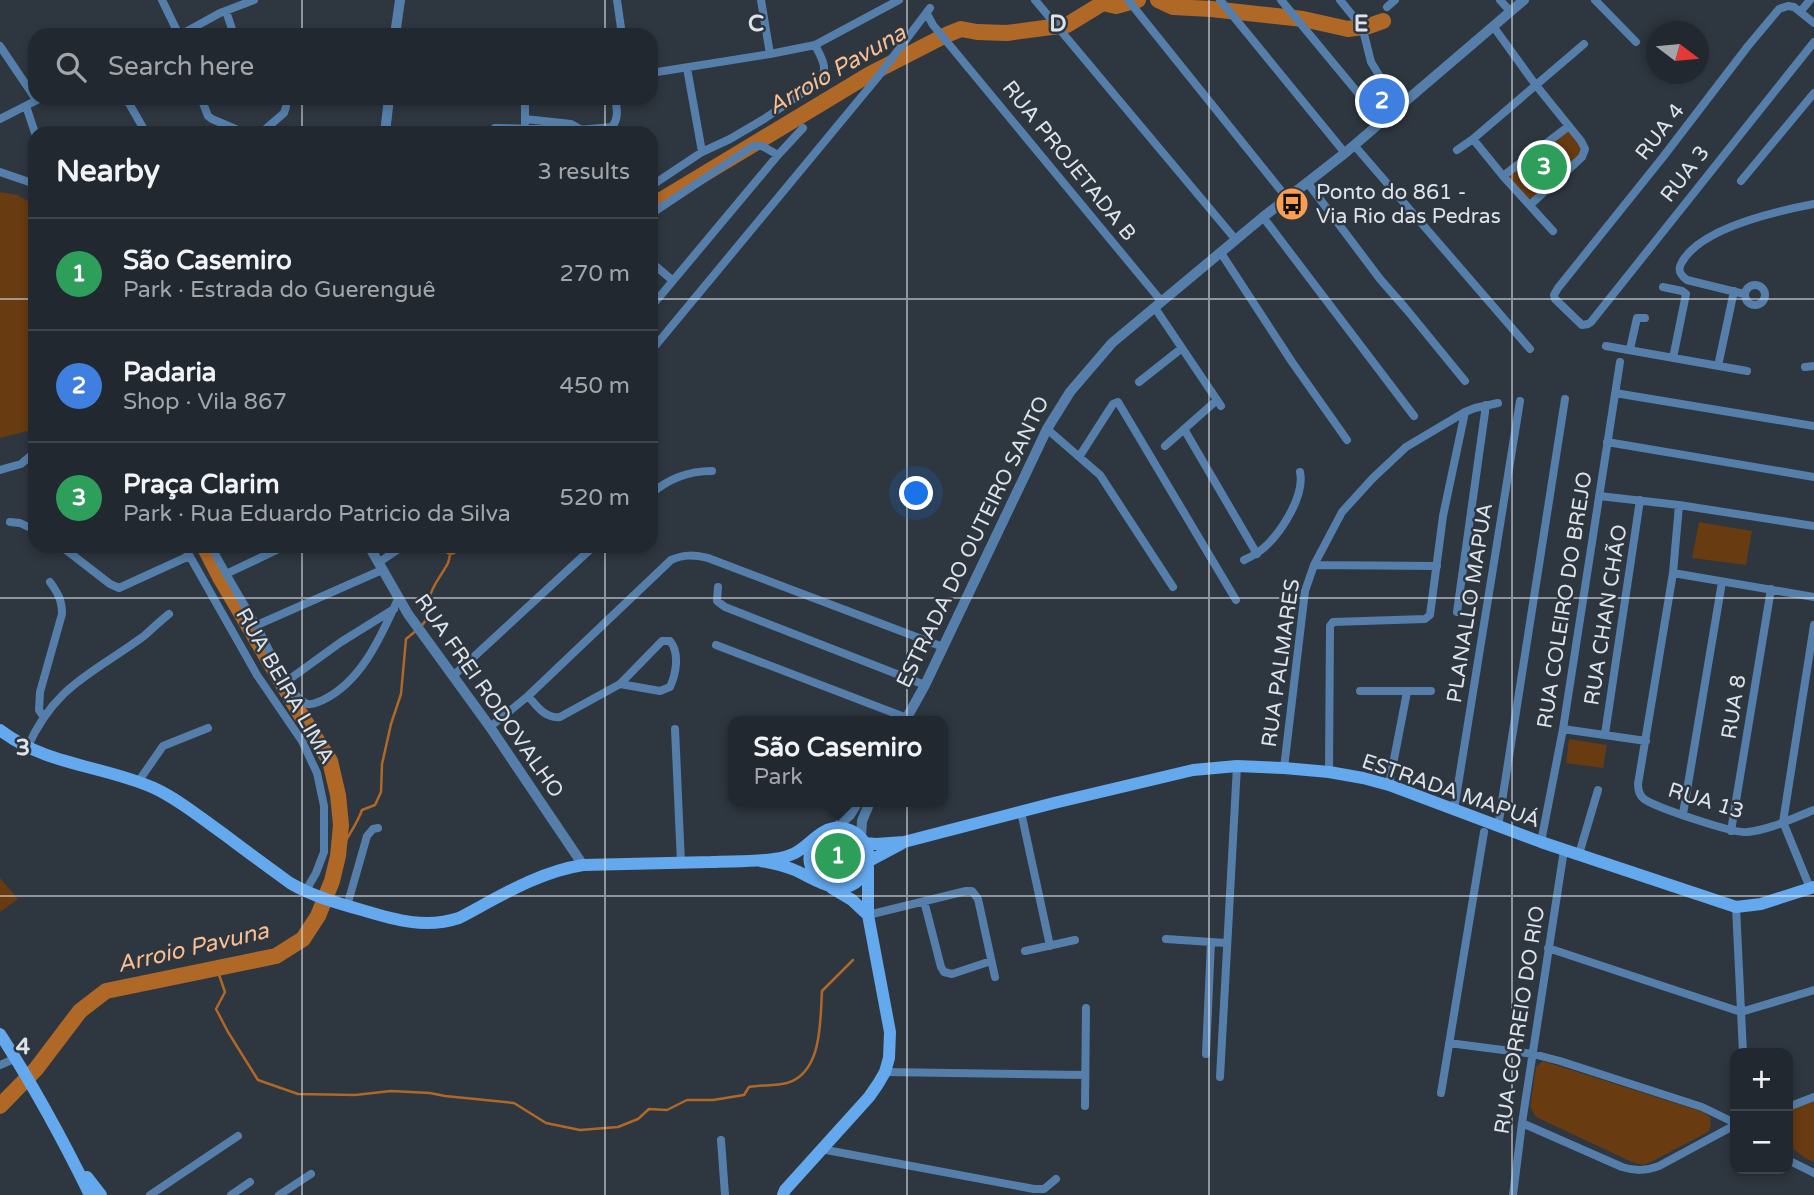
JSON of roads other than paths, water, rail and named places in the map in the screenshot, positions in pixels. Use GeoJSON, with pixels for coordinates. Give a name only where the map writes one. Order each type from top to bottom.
{"type":"FeatureCollection","features":[{"type":"Feature","properties":{"kind":"main road"},"geometry":{"type":"LineString","coordinates":[[0,730],[27,748],[74,765],[138,782],[164,793],[307,893],[404,922],[430,924],[459,918],[544,874],[568,867],[761,861],[795,853],[822,833],[835,828],[849,829],[863,840],[869,852],[868,915],[890,1032],[890,1046],[885,1072],[869,1097],[782,1193]]}},
{"type":"Feature","properties":{"kind":"main road","name":"ESTRADA MAPUÁ"},"geometry":{"type":"LineString","coordinates":[[863,840],[876,844],[904,842],[1180,772],[1237,766],[1284,768],[1329,772],[1389,785],[1498,827],[1737,907],[1760,904],[1812,887]]}},
{"type":"Feature","properties":{"kind":"main road"},"geometry":{"type":"LineString","coordinates":[[817,837],[812,844],[809,861],[811,869],[826,884],[846,887],[853,884],[859,880],[868,864]]}},
{"type":"Feature","properties":{"kind":"main road","name":"ESTRADA MAPUÁ"},"geometry":{"type":"LineString","coordinates":[[868,864],[904,842]]}},
{"type":"Feature","properties":{"kind":"main road"},"geometry":{"type":"LineString","coordinates":[[761,861],[792,869],[826,884],[852,900],[868,915]]}},
{"type":"Feature","properties":{"kind":"main road"},"geometry":{"type":"LineString","coordinates":[[0,1034],[72,1157],[90,1195]]}},
{"type":"Feature","properties":{"kind":"main road"},"geometry":{"type":"LineString","coordinates":[[72,1157],[101,1195]]}},
{"type":"Feature","properties":{"kind":"street"},"geometry":{"type":"LineString","coordinates":[[162,0],[176,28]]}},
{"type":"Feature","properties":{"kind":"street"},"geometry":{"type":"LineString","coordinates":[[192,28],[226,10],[254,0]]}},
{"type":"Feature","properties":{"kind":"street"},"geometry":{"type":"LineString","coordinates":[[397,28],[400,0]]}},
{"type":"Feature","properties":{"kind":"street"},"geometry":{"type":"LineString","coordinates":[[617,0],[621,28]]}},
{"type":"Feature","properties":{"kind":"street"},"geometry":{"type":"LineString","coordinates":[[761,0],[770,54]]}},
{"type":"Feature","properties":{"kind":"street"},"geometry":{"type":"LineString","coordinates":[[658,72],[815,45],[900,0]]}},
{"type":"Feature","properties":{"kind":"street"},"geometry":{"type":"LineString","coordinates":[[1035,0],[1236,240]]}},
{"type":"Feature","properties":{"kind":"street"},"geometry":{"type":"LineString","coordinates":[[1220,0],[1530,349]]}},
{"type":"Feature","properties":{"kind":"street"},"geometry":{"type":"LineString","coordinates":[[1340,0],[1364,34],[1371,62],[1385,85],[1402,104]]}},
{"type":"Feature","properties":{"kind":"street"},"geometry":{"type":"LineString","coordinates":[[1387,7],[1395,0]]}},
{"type":"Feature","properties":{"kind":"street"},"geometry":{"type":"LineString","coordinates":[[1500,0],[1510,11]]}},
{"type":"Feature","properties":{"kind":"street","name":"ESTRADA DO OUTEIRO SANTO"},"geometry":{"type":"LineString","coordinates":[[908,716],[1047,429],[1070,392],[1100,355],[1263,217],[1350,149],[1524,0]]}},
{"type":"Feature","properties":{"kind":"street"},"geometry":{"type":"LineString","coordinates":[[1595,0],[1636,42]]}},
{"type":"Feature","properties":{"kind":"street","name":"RUA 4"},"geometry":{"type":"LineString","coordinates":[[1582,325],[1555,299],[1558,288],[1779,9],[1788,6],[1798,9],[1810,0]]}},
{"type":"Feature","properties":{"kind":"street"},"geometry":{"type":"LineString","coordinates":[[1130,3],[1287,198]]}},
{"type":"Feature","properties":{"kind":"street"},"geometry":{"type":"LineString","coordinates":[[1284,3],[1382,122]]}},
{"type":"Feature","properties":{"kind":"street"},"geometry":{"type":"LineString","coordinates":[[1798,9],[1814,23]]}},
{"type":"Feature","properties":{"kind":"street"},"geometry":{"type":"LineString","coordinates":[[226,10],[232,28]]}},
{"type":"Feature","properties":{"kind":"street","name":"RUA PROJETADA B"},"geometry":{"type":"LineString","coordinates":[[658,343],[877,78],[928,11],[933,25],[1158,305],[1182,348],[1219,403],[1184,429]]}},
{"type":"Feature","properties":{"kind":"street"},"geometry":{"type":"LineString","coordinates":[[1493,26],[1584,146],[1582,157],[1530,205]]}},
{"type":"Feature","properties":{"kind":"street","name":"RUA 3"},"geometry":{"type":"LineString","coordinates":[[1582,325],[1591,322],[1814,42]]}},
{"type":"Feature","properties":{"kind":"street"},"geometry":{"type":"LineString","coordinates":[[1457,150],[1584,44]]}},
{"type":"Feature","properties":{"kind":"street"},"geometry":{"type":"LineString","coordinates":[[658,181],[702,152],[756,124],[820,81],[824,64],[815,45]]}},
{"type":"Feature","properties":{"kind":"street"},"geometry":{"type":"LineString","coordinates":[[0,46],[28,85]]}},
{"type":"Feature","properties":{"kind":"street"},"geometry":{"type":"LineString","coordinates":[[687,68],[702,152]]}},
{"type":"Feature","properties":{"kind":"street"},"geometry":{"type":"LineString","coordinates":[[1741,181],[1814,93]]}},
{"type":"Feature","properties":{"kind":"street"},"geometry":{"type":"LineString","coordinates":[[130,105],[142,126]]}},
{"type":"Feature","properties":{"kind":"street"},"geometry":{"type":"LineString","coordinates":[[204,105],[208,116],[228,126]]}},
{"type":"Feature","properties":{"kind":"street"},"geometry":{"type":"LineString","coordinates":[[386,126],[388,105]]}},
{"type":"Feature","properties":{"kind":"street"},"geometry":{"type":"LineString","coordinates":[[526,105],[526,126]]}},
{"type":"Feature","properties":{"kind":"street"},"geometry":{"type":"LineString","coordinates":[[613,126],[617,115],[616,105]]}},
{"type":"Feature","properties":{"kind":"street"},"geometry":{"type":"LineString","coordinates":[[0,118],[26,106],[33,126]]}},
{"type":"Feature","properties":{"kind":"street"},"geometry":{"type":"LineString","coordinates":[[269,126],[284,113],[286,107]]}},
{"type":"Feature","properties":{"kind":"street"},"geometry":{"type":"LineString","coordinates":[[1503,176],[1569,126]]}},
{"type":"Feature","properties":{"kind":"street"},"geometry":{"type":"LineString","coordinates":[[658,298],[803,128]]}},
{"type":"Feature","properties":{"kind":"street"},"geometry":{"type":"LineString","coordinates":[[1473,139],[1553,231]]}},
{"type":"Feature","properties":{"kind":"street"},"geometry":{"type":"LineString","coordinates":[[658,209],[753,146],[762,146],[778,155]]}},
{"type":"Feature","properties":{"kind":"street"},"geometry":{"type":"LineString","coordinates":[[0,172],[28,182]]}},
{"type":"Feature","properties":{"kind":"street"},"geometry":{"type":"LineString","coordinates":[[1307,182],[1380,279],[1465,381]]}},
{"type":"Feature","properties":{"kind":"street"},"geometry":{"type":"LineString","coordinates":[[1744,294],[1687,280],[1680,272],[1682,261],[1703,240],[1717,233],[1749,221],[1814,204]]}},
{"type":"Feature","properties":{"kind":"street"},"geometry":{"type":"LineString","coordinates":[[1263,217],[1414,416]]}},
{"type":"Feature","properties":{"kind":"street"},"geometry":{"type":"LineString","coordinates":[[1221,253],[1348,440]]}},
{"type":"Feature","properties":{"kind":"street"},"geometry":{"type":"LineString","coordinates":[[658,268],[672,280]]}},
{"type":"Feature","properties":{"kind":"street"},"geometry":{"type":"LineString","coordinates":[[1663,287],[1686,294],[1673,358]]}},
{"type":"Feature","properties":{"kind":"street"},"geometry":{"type":"LineString","coordinates":[[1718,366],[1734,292]]}},
{"type":"Feature","properties":{"kind":"street"},"geometry":{"type":"LineString","coordinates":[[1630,349],[1637,318],[1645,318]]}},
{"type":"Feature","properties":{"kind":"street"},"geometry":{"type":"LineString","coordinates":[[1606,346],[1747,371]]}},
{"type":"Feature","properties":{"kind":"street"},"geometry":{"type":"LineString","coordinates":[[1139,382],[1182,348]]}},
{"type":"Feature","properties":{"kind":"street","name":"RUA COLEIRO DO BREJO"},"geometry":{"type":"LineString","coordinates":[[1541,842],[1563,729],[1620,362]]}},
{"type":"Feature","properties":{"kind":"street"},"geometry":{"type":"LineString","coordinates":[[1615,393],[1814,426]]}},
{"type":"Feature","properties":{"kind":"street"},"geometry":{"type":"LineString","coordinates":[[1498,827],[1565,399]]}},
{"type":"Feature","properties":{"kind":"street","name":"PLANALLO MAPUA"},"geometry":{"type":"LineString","coordinates":[[1454,810],[1520,401]]}},
{"type":"Feature","properties":{"kind":"street"},"geometry":{"type":"LineString","coordinates":[[1079,457],[1113,404],[1118,402],[1236,600]]}},
{"type":"Feature","properties":{"kind":"street","name":"RUA PALMARES"},"geometry":{"type":"LineString","coordinates":[[1284,768],[1306,591],[1314,565],[1342,512],[1406,447],[1465,412],[1498,403]]}},
{"type":"Feature","properties":{"kind":"street"},"geometry":{"type":"LineString","coordinates":[[1457,612],[1486,405]]}},
{"type":"Feature","properties":{"kind":"street"},"geometry":{"type":"LineString","coordinates":[[1329,772],[1330,626],[1333,622],[1425,619],[1430,615],[1443,516],[1465,412]]}},
{"type":"Feature","properties":{"kind":"street"},"geometry":{"type":"LineString","coordinates":[[1047,429],[1096,470],[1173,587]]}},
{"type":"Feature","properties":{"kind":"street"},"geometry":{"type":"LineString","coordinates":[[1165,446],[1184,429],[1257,554]]}},
{"type":"Feature","properties":{"kind":"street"},"geometry":{"type":"LineString","coordinates":[[1607,442],[1814,477]]}},
{"type":"Feature","properties":{"kind":"street"},"geometry":{"type":"LineString","coordinates":[[0,470],[21,464],[28,458]]}},
{"type":"Feature","properties":{"kind":"street"},"geometry":{"type":"LineString","coordinates":[[658,487],[686,473],[712,471]]}},
{"type":"Feature","properties":{"kind":"street"},"geometry":{"type":"LineString","coordinates":[[1244,560],[1257,554],[1274,538],[1295,503],[1302,481],[1300,472]]}},
{"type":"Feature","properties":{"kind":"street"},"geometry":{"type":"LineString","coordinates":[[1599,496],[1679,505],[1814,526]]}},
{"type":"Feature","properties":{"kind":"street","name":"RUA CHAN CHÃO"},"geometry":{"type":"LineString","coordinates":[[1605,734],[1640,500]]}},
{"type":"Feature","properties":{"kind":"street"},"geometry":{"type":"LineString","coordinates":[[1563,729],[1646,741],[1673,573],[1679,505]]}},
{"type":"Feature","properties":{"kind":"street"},"geometry":{"type":"LineString","coordinates":[[10,522],[28,527]]}},
{"type":"Feature","properties":{"kind":"street"},"geometry":{"type":"LineString","coordinates":[[70,553],[110,584],[121,588],[188,556]]}},
{"type":"Feature","properties":{"kind":"street","name":"RUA BEIRA LIMA"},"geometry":{"type":"LineString","coordinates":[[187,553],[257,674],[302,741],[317,773],[324,806],[324,852],[307,893]]}},
{"type":"Feature","properties":{"kind":"street"},"geometry":{"type":"LineString","coordinates":[[215,553],[286,681],[303,702],[317,703],[338,691],[351,679],[368,656],[396,604]]}},
{"type":"Feature","properties":{"kind":"street"},"geometry":{"type":"LineString","coordinates":[[226,574],[270,553]]}},
{"type":"Feature","properties":{"kind":"street","name":"RUA FREI RODOVALHO"},"geometry":{"type":"LineString","coordinates":[[373,553],[396,604],[408,614],[490,727],[583,865]]}},
{"type":"Feature","properties":{"kind":"street"},"geometry":{"type":"LineString","coordinates":[[257,625],[380,566],[396,553]]}},
{"type":"Feature","properties":{"kind":"street"},"geometry":{"type":"LineString","coordinates":[[453,676],[586,553]]}},
{"type":"Feature","properties":{"kind":"street"},"geometry":{"type":"LineString","coordinates":[[490,727],[527,696],[671,560],[682,555],[693,554],[708,558],[943,647]]}},
{"type":"Feature","properties":{"kind":"street"},"geometry":{"type":"LineString","coordinates":[[1314,565],[1437,566]]}},
{"type":"Feature","properties":{"kind":"street"},"geometry":{"type":"LineString","coordinates":[[1673,573],[1814,597]]}},
{"type":"Feature","properties":{"kind":"street"},"geometry":{"type":"LineString","coordinates":[[43,716],[39,710],[40,692],[62,614],[61,600],[50,582]]}},
{"type":"Feature","properties":{"kind":"street"},"geometry":{"type":"LineString","coordinates":[[1683,814],[1721,582]]}},
{"type":"Feature","properties":{"kind":"street"},"geometry":{"type":"LineString","coordinates":[[719,587],[719,605],[925,685]]}},
{"type":"Feature","properties":{"kind":"street","name":"RUA 8"},"geometry":{"type":"LineString","coordinates":[[1731,831],[1771,589]]}},
{"type":"Feature","properties":{"kind":"street"},"geometry":{"type":"LineString","coordinates":[[286,681],[396,604]]}},
{"type":"Feature","properties":{"kind":"street"},"geometry":{"type":"LineString","coordinates":[[27,748],[43,716],[61,695],[77,680],[144,635],[169,614]]}},
{"type":"Feature","properties":{"kind":"street"},"geometry":{"type":"LineString","coordinates":[[1812,887],[1783,822],[1814,625]]}},
{"type":"Feature","properties":{"kind":"street"},"geometry":{"type":"LineString","coordinates":[[527,696],[544,714],[560,717],[620,684],[662,641],[670,641],[673,644],[676,650],[675,675],[670,687],[660,691],[620,684]]}},
{"type":"Feature","properties":{"kind":"street"},"geometry":{"type":"LineString","coordinates":[[716,645],[896,716]]}},
{"type":"Feature","properties":{"kind":"street"},"geometry":{"type":"LineString","coordinates":[[1360,691],[1431,691]]}},
{"type":"Feature","properties":{"kind":"street"},"geometry":{"type":"LineString","coordinates":[[1389,785],[1407,692]]}},
{"type":"Feature","properties":{"kind":"street"},"geometry":{"type":"LineString","coordinates":[[138,782],[166,743],[208,728]]}},
{"type":"Feature","properties":{"kind":"street"},"geometry":{"type":"LineString","coordinates":[[675,729],[681,863]]}},
{"type":"Feature","properties":{"kind":"street","name":"RUA 13"},"geometry":{"type":"LineString","coordinates":[[1646,741],[1638,784],[1645,799],[1731,831],[1745,833],[1814,810]]}},
{"type":"Feature","properties":{"kind":"street"},"geometry":{"type":"LineString","coordinates":[[1220,1077],[1237,766]]}},
{"type":"Feature","properties":{"kind":"street"},"geometry":{"type":"LineString","coordinates":[[1579,854],[1598,790]]}},
{"type":"Feature","properties":{"kind":"street"},"geometry":{"type":"LineString","coordinates":[[835,828],[855,807]]}},
{"type":"Feature","properties":{"kind":"street"},"geometry":{"type":"LineString","coordinates":[[863,840],[862,821],[868,807]]}},
{"type":"Feature","properties":{"kind":"street"},"geometry":{"type":"LineString","coordinates":[[1021,812],[1050,946]]}},
{"type":"Feature","properties":{"kind":"street"},"geometry":{"type":"LineString","coordinates":[[345,906],[367,836],[373,829],[378,828]]}},
{"type":"Feature","properties":{"kind":"street"},"geometry":{"type":"LineString","coordinates":[[1441,1093],[1485,832]]}},
{"type":"Feature","properties":{"kind":"street","name":"RUA CORREIO DO RIO"},"geometry":{"type":"LineString","coordinates":[[1513,1195],[1564,850]]}},
{"type":"Feature","properties":{"kind":"street"},"geometry":{"type":"LineString","coordinates":[[868,915],[966,891],[975,893],[995,977]]}},
{"type":"Feature","properties":{"kind":"street"},"geometry":{"type":"LineString","coordinates":[[924,901],[944,972],[952,974],[991,961]]}},
{"type":"Feature","properties":{"kind":"street"},"geometry":{"type":"LineString","coordinates":[[1737,907],[1743,1048]]}},
{"type":"Feature","properties":{"kind":"street"},"geometry":{"type":"LineString","coordinates":[[1166,939],[1226,943]]}},
{"type":"Feature","properties":{"kind":"street"},"geometry":{"type":"LineString","coordinates":[[1025,951],[1075,940]]}},
{"type":"Feature","properties":{"kind":"street"},"geometry":{"type":"LineString","coordinates":[[1206,1054],[1211,942]]}},
{"type":"Feature","properties":{"kind":"street"},"geometry":{"type":"LineString","coordinates":[[1548,948],[1741,1012],[1814,990]]}},
{"type":"Feature","properties":{"kind":"street"},"geometry":{"type":"LineString","coordinates":[[1085,1106],[1086,1008]]}},
{"type":"Feature","properties":{"kind":"street"},"geometry":{"type":"LineString","coordinates":[[1449,1043],[1533,1054],[1560,1061],[1702,1107],[1730,1121]]}},
{"type":"Feature","properties":{"kind":"street"},"geometry":{"type":"LineString","coordinates":[[0,1065],[17,1060]]}},
{"type":"Feature","properties":{"kind":"street"},"geometry":{"type":"LineString","coordinates":[[885,1072],[1085,1075]]}},
{"type":"Feature","properties":{"kind":"street"},"geometry":{"type":"LineString","coordinates":[[1793,1105],[1814,1097]]}},
{"type":"Feature","properties":{"kind":"street"},"geometry":{"type":"LineString","coordinates":[[1522,1123],[1634,1171],[1646,1171],[1659,1166],[1730,1127]]}},
{"type":"Feature","properties":{"kind":"street"},"geometry":{"type":"LineString","coordinates":[[150,1195],[238,1136]]}},
{"type":"Feature","properties":{"kind":"street"},"geometry":{"type":"LineString","coordinates":[[721,1140],[725,1195]]}},
{"type":"Feature","properties":{"kind":"street"},"geometry":{"type":"LineString","coordinates":[[821,1149],[1034,1189],[1044,1189],[1056,1179]]}},
{"type":"Feature","properties":{"kind":"street"},"geometry":{"type":"LineString","coordinates":[[1793,1162],[1814,1173]]}},
{"type":"Feature","properties":{"kind":"street"},"geometry":{"type":"LineString","coordinates":[[279,1195],[311,1174]]}},
{"type":"Feature","properties":{"kind":"street"},"geometry":{"type":"LineString","coordinates":[[231,1195],[250,1182]]}},
{"type":"Feature","properties":{"kind":"waterway","name":"Arroio Pavuna"},"geometry":{"type":"LineString","coordinates":[[658,202],[870,74],[946,35],[961,29],[1007,33],[1067,25],[1103,3],[1116,6],[1138,0]]}},
{"type":"Feature","properties":{"kind":"waterway","name":"Arroio Pavuna"},"geometry":{"type":"LineString","coordinates":[[1158,0],[1173,7],[1303,19],[1348,29],[1383,21]]}},
{"type":"Feature","properties":{"kind":"waterway","name":"Arroio Pavuna"},"geometry":{"type":"LineString","coordinates":[[0,1106],[36,1069],[80,1011],[106,991],[276,956],[303,939],[318,916],[332,881],[341,825],[338,795],[330,761],[208,553]]}},
{"type":"Feature","properties":{"kind":"waterway"},"geometry":{"type":"LineString","coordinates":[[421,626],[427,617],[430,594],[448,563],[450,553]]}},
{"type":"Feature","properties":{"kind":"waterway"},"geometry":{"type":"LineString","coordinates":[[338,856],[362,810],[375,805],[381,792],[382,764],[401,694],[406,639],[417,630]]}},
{"type":"Feature","properties":{"kind":"waterway"},"geometry":{"type":"LineString","coordinates":[[217,969],[225,992],[216,1009],[258,1080],[298,1094],[355,1095],[391,1091],[514,1103],[546,1123],[580,1130],[618,1127],[638,1119],[649,1109],[667,1110],[687,1100],[713,1100],[744,1095],[749,1087],[783,1084],[799,1077],[807,1068],[817,1044],[822,991],[853,960]]}},
{"type":"Feature","properties":{"kind":"place","name":"Padaria"},"geometry":{"type":"Point","coordinates":[1382,101]}},
{"type":"Feature","properties":{"kind":"place","name":"Praça Clarim"},"geometry":{"type":"Point","coordinates":[1544,167]}},
{"type":"Feature","properties":{"kind":"place","name":"Ponto do 861 - Via Rio das Pedras"},"geometry":{"type":"Point","coordinates":[1292,204]}},
{"type":"Feature","properties":{"kind":"place","name":"São Casemiro"},"geometry":{"type":"Point","coordinates":[838,856]}}]}
